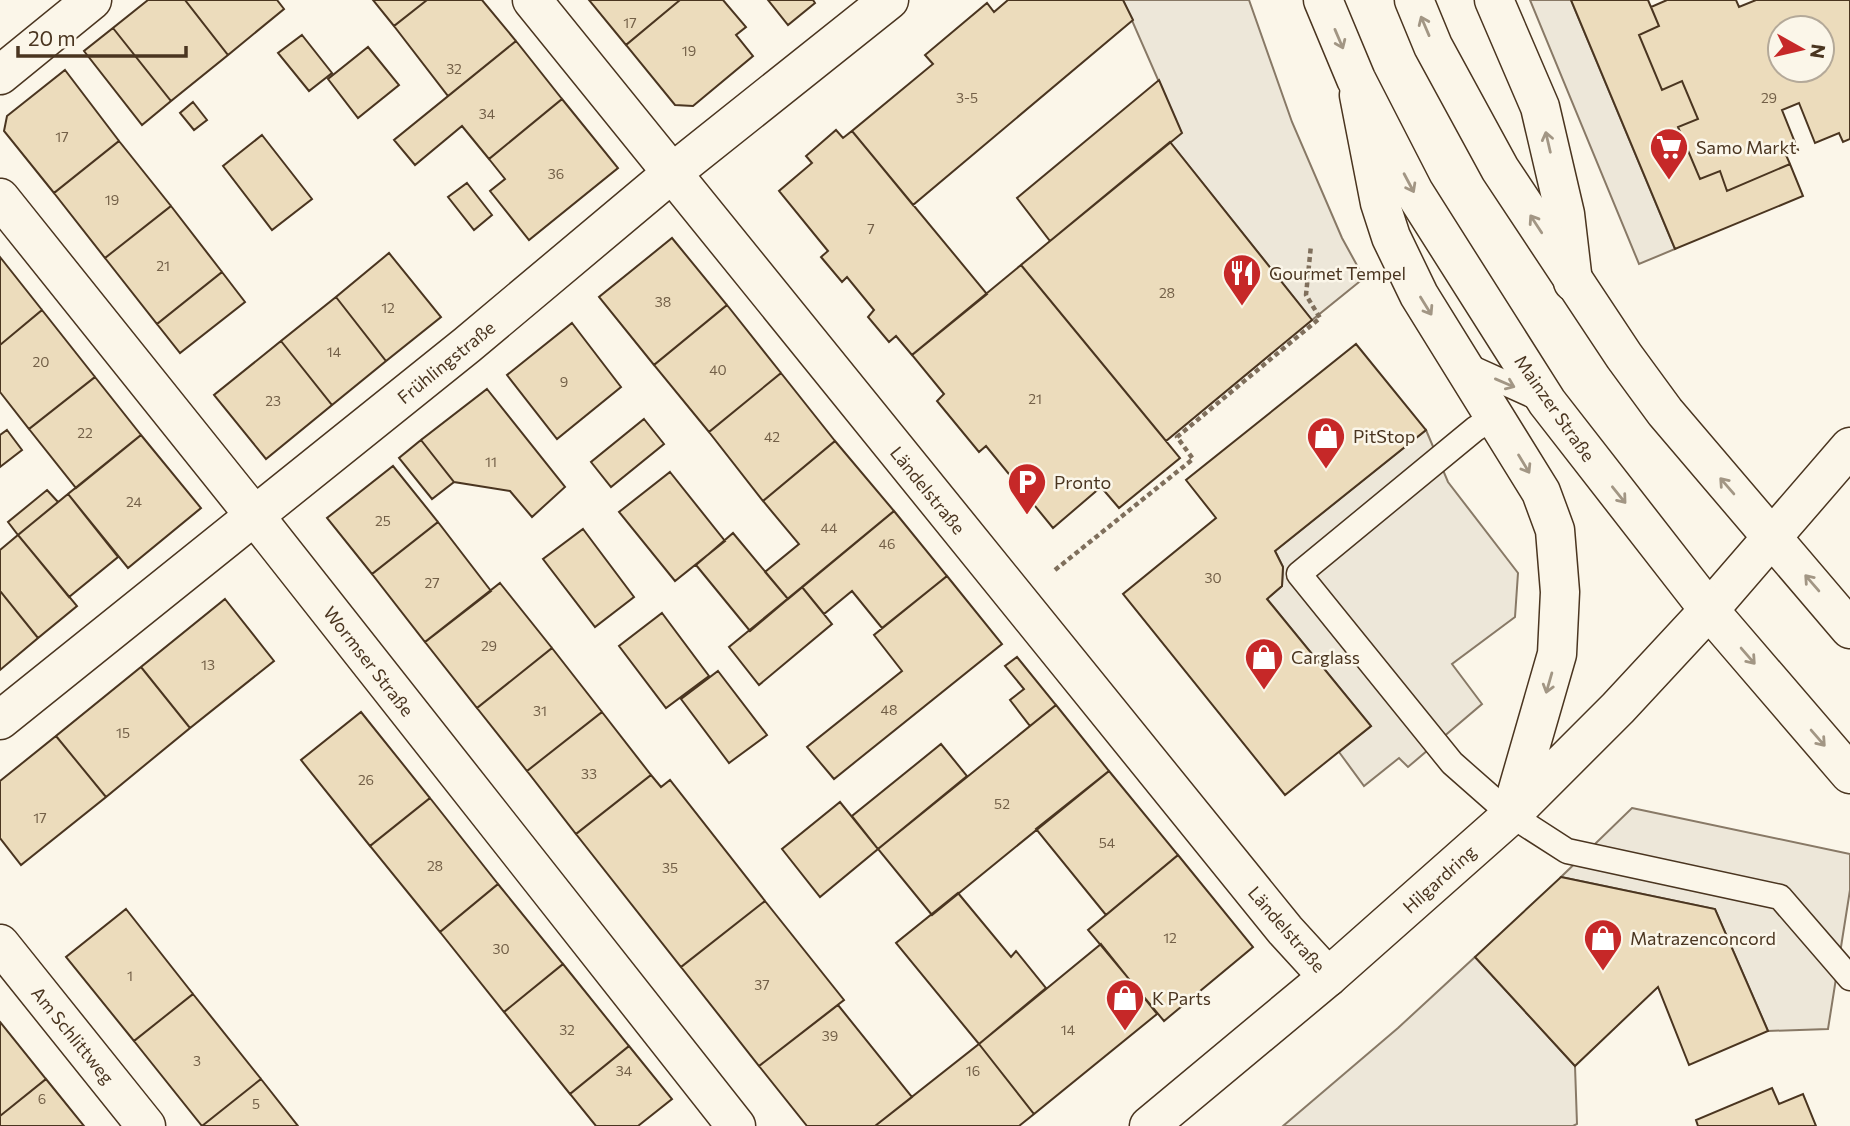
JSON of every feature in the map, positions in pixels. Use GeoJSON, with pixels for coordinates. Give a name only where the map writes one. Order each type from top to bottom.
{"type":"FeatureCollection","features":[{"type":"Feature","properties":{"kind":"street"},"geometry":{"type":"LineString","coordinates":[[0,75],[92,0]]}},
{"type":"Feature","properties":{"kind":"street","name":"Ländelstraße"},"geometry":{"type":"LineString","coordinates":[[533,0],[1285,930],[1328,977]]}},
{"type":"Feature","properties":{"kind":"street","name":"Frühlingstraße"},"geometry":{"type":"LineString","coordinates":[[0,720],[467,345],[672,173],[889,0]]}},
{"type":"Feature","properties":{"kind":"street","name":"Mainzer Straße"},"geometry":{"type":"LineString","coordinates":[[1323,0],[1356,79],[1414,192],[1547,402],[1709,610],[1850,774]]}},
{"type":"Feature","properties":{"kind":"street"},"geometry":{"type":"LineString","coordinates":[[1414,0],[1433,46],[1500,169],[1623,356],[1665,412],[1850,629]]}},
{"type":"Feature","properties":{"kind":"street"},"geometry":{"type":"LineString","coordinates":[[1494,0],[1540,107],[1565,214],[1573,282]]}},
{"type":"Feature","properties":{"kind":"street"},"geometry":{"type":"LineString","coordinates":[[1356,79],[1380,202],[1391,237],[1419,295],[1541,492],[1555,530],[1560,592],[1557,654],[1511,815]]}},
{"type":"Feature","properties":{"kind":"street","name":"Wormser Straße"},"geometry":{"type":"LineString","coordinates":[[0,198],[736,1126]]}},
{"type":"Feature","properties":{"kind":"street","name":"Hilgardring"},"geometry":{"type":"LineString","coordinates":[[1149,1126],[1328,977],[1511,815],[1618,708],[1709,610],[1850,447]]}},
{"type":"Feature","properties":{"kind":"street","name":"Am Schlittweg"},"geometry":{"type":"LineString","coordinates":[[0,944],[146,1126]]}},
{"type":"Feature","properties":{"kind":"lane"},"geometry":{"type":"LineString","coordinates":[[1462,364],[1547,402]]}},
{"type":"Feature","properties":{"kind":"lane"},"geometry":{"type":"LineString","coordinates":[[1494,417],[1298,574],[1452,763],[1511,815],[1567,851],[1780,897],[1850,978]]}},
{"type":"Feature","properties":{"kind":"path"},"geometry":{"type":"LineString","coordinates":[[1052,573],[1193,459],[1177,438],[1320,318],[1306,295],[1311,245]]}},
{"type":"Feature","properties":{"kind":"shaded area"},"geometry":{"type":"Polygon","coordinates":[[[1123,0],[1249,0],[1292,122],[1342,238],[1364,278],[1312,320],[1170,142],[1181,132],[1123,0]]]}},
{"type":"Feature","properties":{"kind":"shaded area"},"geometry":{"type":"Polygon","coordinates":[[[1530,0],[1571,0],[1675,249],[1639,264],[1530,0]]]}},
{"type":"Feature","properties":{"kind":"shaded area"},"geometry":{"type":"Polygon","coordinates":[[[1426,430],[1448,482],[1518,573],[1515,617],[1452,664],[1482,704],[1408,767],[1399,758],[1364,786],[1339,752],[1371,726],[1267,599],[1282,586],[1283,567],[1275,551],[1426,430]]]}},
{"type":"Feature","properties":{"kind":"shaded area"},"geometry":{"type":"Polygon","coordinates":[[[1632,808],[1850,854],[1850,890],[1828,1029],[1768,1031],[1715,909],[1561,877],[1632,808]]]}},
{"type":"Feature","properties":{"kind":"shaded area"},"geometry":{"type":"Polygon","coordinates":[[[1475,957],[1575,1066],[1577,1124],[1283,1126],[1398,1028],[1475,957]]]}},
{"type":"Feature","properties":{"kind":"building"},"geometry":{"type":"Polygon","coordinates":[[[148,0],[185,0],[228,55],[171,101],[113,28],[148,0]]]}},
{"type":"Feature","properties":{"kind":"building"},"geometry":{"type":"Polygon","coordinates":[[[185,0],[277,0],[284,9],[228,55],[185,0]]]}},
{"type":"Feature","properties":{"kind":"building"},"geometry":{"type":"Polygon","coordinates":[[[373,0],[427,0],[394,26],[373,0]]]}},
{"type":"Feature","properties":{"kind":"building"},"geometry":{"type":"Polygon","coordinates":[[[427,0],[482,0],[516,41],[448,96],[394,26],[427,0]]]}},
{"type":"Feature","properties":{"kind":"building"},"geometry":{"type":"Polygon","coordinates":[[[589,0],[680,0],[626,45],[589,0]]]}},
{"type":"Feature","properties":{"kind":"building"},"geometry":{"type":"Polygon","coordinates":[[[680,0],[723,0],[746,27],[736,35],[753,56],[693,106],[675,105],[626,45],[680,0]]]}},
{"type":"Feature","properties":{"kind":"building"},"geometry":{"type":"Polygon","coordinates":[[[768,0],[813,0],[815,3],[788,25],[768,0]]]}},
{"type":"Feature","properties":{"kind":"building"},"geometry":{"type":"Polygon","coordinates":[[[1008,0],[1123,0],[1133,20],[913,205],[852,131],[933,64],[925,55],[987,3],[994,12],[1008,0]]]}},
{"type":"Feature","properties":{"kind":"building"},"geometry":{"type":"Polygon","coordinates":[[[1571,0],[1648,0],[1659,26],[1639,35],[1662,90],[1682,81],[1698,119],[1678,127],[1700,179],[1720,171],[1727,191],[1790,164],[1803,196],[1675,249],[1571,0]]]}},
{"type":"Feature","properties":{"kind":"building"},"geometry":{"type":"Polygon","coordinates":[[[1667,0],[1736,0],[1739,7],[1756,0],[1850,0],[1850,139],[1843,142],[1839,133],[1815,143],[1799,103],[1782,110],[1798,150],[1786,155],[1790,164],[1727,191],[1720,171],[1700,179],[1678,127],[1698,119],[1682,81],[1662,90],[1639,35],[1659,26],[1651,7],[1667,0]]]}},
{"type":"Feature","properties":{"kind":"building"},"geometry":{"type":"Polygon","coordinates":[[[113,28],[171,101],[142,125],[84,51],[113,28]]]}},
{"type":"Feature","properties":{"kind":"building"},"geometry":{"type":"Polygon","coordinates":[[[302,35],[332,73],[309,91],[278,53],[302,35]]]}},
{"type":"Feature","properties":{"kind":"building"},"geometry":{"type":"Polygon","coordinates":[[[516,41],[562,99],[489,159],[462,126],[415,165],[394,140],[516,41]]]}},
{"type":"Feature","properties":{"kind":"building"},"geometry":{"type":"Polygon","coordinates":[[[368,47],[399,85],[358,118],[328,79],[368,47]]]}},
{"type":"Feature","properties":{"kind":"building"},"geometry":{"type":"Polygon","coordinates":[[[65,70],[119,141],[54,193],[4,131],[7,116],[65,70]]]}},
{"type":"Feature","properties":{"kind":"building"},"geometry":{"type":"Polygon","coordinates":[[[1159,80],[1182,133],[1050,241],[1017,198],[1159,80]]]}},
{"type":"Feature","properties":{"kind":"building"},"geometry":{"type":"Polygon","coordinates":[[[562,99],[618,168],[529,240],[490,191],[505,179],[489,159],[562,99]]]}},
{"type":"Feature","properties":{"kind":"building"},"geometry":{"type":"Polygon","coordinates":[[[193,102],[207,120],[194,130],[180,113],[193,102]]]}},
{"type":"Feature","properties":{"kind":"building"},"geometry":{"type":"Polygon","coordinates":[[[836,130],[843,138],[852,131],[987,294],[912,355],[896,336],[889,342],[868,317],[874,310],[847,277],[842,282],[821,257],[828,251],[779,191],[812,163],[806,156],[836,130]]]}},
{"type":"Feature","properties":{"kind":"building"},"geometry":{"type":"Polygon","coordinates":[[[262,135],[312,199],[272,230],[223,166],[262,135]]]}},
{"type":"Feature","properties":{"kind":"building"},"geometry":{"type":"Polygon","coordinates":[[[119,141],[171,206],[105,258],[54,193],[119,141]]]}},
{"type":"Feature","properties":{"kind":"building"},"geometry":{"type":"Polygon","coordinates":[[[1170,142],[1312,320],[1166,441],[1021,265],[1170,142]]]}},
{"type":"Feature","properties":{"kind":"building"},"geometry":{"type":"Polygon","coordinates":[[[467,183],[492,215],[474,230],[448,197],[467,183]]]}},
{"type":"Feature","properties":{"kind":"building"},"geometry":{"type":"Polygon","coordinates":[[[171,206],[222,272],[157,324],[105,258],[171,206]]]}},
{"type":"Feature","properties":{"kind":"building"},"geometry":{"type":"Polygon","coordinates":[[[672,238],[727,305],[654,365],[599,297],[672,238]]]}},
{"type":"Feature","properties":{"kind":"building"},"geometry":{"type":"Polygon","coordinates":[[[389,253],[441,317],[386,361],[336,297],[389,253]]]}},
{"type":"Feature","properties":{"kind":"building"},"geometry":{"type":"Polygon","coordinates":[[[0,257],[42,310],[0,345],[0,257]]]}},
{"type":"Feature","properties":{"kind":"building"},"geometry":{"type":"Polygon","coordinates":[[[1021,265],[1180,458],[1119,508],[1101,487],[1053,528],[986,446],[979,452],[937,401],[944,394],[912,355],[1021,265]]]}},
{"type":"Feature","properties":{"kind":"building"},"geometry":{"type":"Polygon","coordinates":[[[222,272],[245,302],[180,353],[157,324],[222,272]]]}},
{"type":"Feature","properties":{"kind":"building"},"geometry":{"type":"Polygon","coordinates":[[[336,297],[386,361],[332,405],[281,341],[336,297]]]}},
{"type":"Feature","properties":{"kind":"building"},"geometry":{"type":"Polygon","coordinates":[[[727,305],[781,373],[709,432],[654,365],[727,305]]]}},
{"type":"Feature","properties":{"kind":"building"},"geometry":{"type":"Polygon","coordinates":[[[42,310],[95,377],[29,429],[0,392],[0,345],[42,310]]]}},
{"type":"Feature","properties":{"kind":"building"},"geometry":{"type":"Polygon","coordinates":[[[572,323],[621,387],[557,439],[507,375],[572,323]]]}},
{"type":"Feature","properties":{"kind":"building"},"geometry":{"type":"Polygon","coordinates":[[[281,341],[332,405],[266,459],[214,395],[281,341]]]}},
{"type":"Feature","properties":{"kind":"building"},"geometry":{"type":"Polygon","coordinates":[[[1356,344],[1426,430],[1275,551],[1283,567],[1282,586],[1267,599],[1371,726],[1285,795],[1123,594],[1216,518],[1186,480],[1356,344]]]}},
{"type":"Feature","properties":{"kind":"building"},"geometry":{"type":"Polygon","coordinates":[[[781,373],[835,441],[763,501],[709,432],[781,373]]]}},
{"type":"Feature","properties":{"kind":"building"},"geometry":{"type":"Polygon","coordinates":[[[95,377],[141,435],[76,488],[29,429],[95,377]]]}},
{"type":"Feature","properties":{"kind":"building"},"geometry":{"type":"Polygon","coordinates":[[[487,389],[565,487],[532,517],[510,491],[454,482],[421,440],[487,389]]]}},
{"type":"Feature","properties":{"kind":"building"},"geometry":{"type":"Polygon","coordinates":[[[644,419],[664,444],[611,487],[591,462],[644,419]]]}},
{"type":"Feature","properties":{"kind":"building"},"geometry":{"type":"Polygon","coordinates":[[[7,430],[22,450],[0,467],[0,435],[7,430]]]}},
{"type":"Feature","properties":{"kind":"building"},"geometry":{"type":"Polygon","coordinates":[[[141,435],[201,508],[128,568],[68,494],[141,435]]]}},
{"type":"Feature","properties":{"kind":"building"},"geometry":{"type":"Polygon","coordinates":[[[421,440],[454,482],[432,499],[399,458],[421,440]]]}},
{"type":"Feature","properties":{"kind":"building"},"geometry":{"type":"Polygon","coordinates":[[[835,441],[894,511],[788,599],[765,572],[799,544],[763,501],[835,441]]]}},
{"type":"Feature","properties":{"kind":"building"},"geometry":{"type":"Polygon","coordinates":[[[393,466],[438,522],[372,574],[327,518],[393,466]]]}},
{"type":"Feature","properties":{"kind":"building"},"geometry":{"type":"Polygon","coordinates":[[[670,472],[725,541],[675,581],[619,512],[670,472]]]}},
{"type":"Feature","properties":{"kind":"building"},"geometry":{"type":"Polygon","coordinates":[[[47,490],[58,502],[18,535],[8,522],[47,490]]]}},
{"type":"Feature","properties":{"kind":"building"},"geometry":{"type":"Polygon","coordinates":[[[68,494],[118,557],[69,597],[18,535],[68,494]]]}},
{"type":"Feature","properties":{"kind":"building"},"geometry":{"type":"Polygon","coordinates":[[[894,511],[947,576],[882,628],[852,591],[824,614],[802,587],[894,511]]]}},
{"type":"Feature","properties":{"kind":"building"},"geometry":{"type":"Polygon","coordinates":[[[438,522],[491,591],[425,642],[372,574],[438,522]]]}},
{"type":"Feature","properties":{"kind":"building"},"geometry":{"type":"Polygon","coordinates":[[[583,529],[634,597],[595,627],[543,559],[583,529]]]}},
{"type":"Feature","properties":{"kind":"building"},"geometry":{"type":"Polygon","coordinates":[[[733,533],[788,599],[750,631],[696,565],[733,533]]]}},
{"type":"Feature","properties":{"kind":"building"},"geometry":{"type":"Polygon","coordinates":[[[18,535],[77,606],[38,638],[0,591],[0,550],[18,535]]]}},
{"type":"Feature","properties":{"kind":"building"},"geometry":{"type":"Polygon","coordinates":[[[947,576],[1002,644],[834,779],[807,747],[902,671],[874,635],[947,576]]]}},
{"type":"Feature","properties":{"kind":"building"},"geometry":{"type":"Polygon","coordinates":[[[500,583],[552,648],[477,708],[425,642],[500,583]]]}},
{"type":"Feature","properties":{"kind":"building"},"geometry":{"type":"Polygon","coordinates":[[[802,587],[832,624],[759,685],[729,647],[802,587]]]}},
{"type":"Feature","properties":{"kind":"building"},"geometry":{"type":"Polygon","coordinates":[[[0,591],[38,638],[0,670],[0,591]]]}},
{"type":"Feature","properties":{"kind":"building"},"geometry":{"type":"Polygon","coordinates":[[[225,599],[274,661],[190,728],[141,667],[225,599]]]}},
{"type":"Feature","properties":{"kind":"building"},"geometry":{"type":"Polygon","coordinates":[[[662,613],[709,676],[666,708],[619,646],[662,613]]]}},
{"type":"Feature","properties":{"kind":"building"},"geometry":{"type":"Polygon","coordinates":[[[552,648],[602,712],[527,771],[477,708],[552,648]]]}},
{"type":"Feature","properties":{"kind":"building"},"geometry":{"type":"Polygon","coordinates":[[[1017,657],[1056,705],[1030,726],[1010,700],[1024,689],[1005,666],[1017,657]]]}},
{"type":"Feature","properties":{"kind":"building"},"geometry":{"type":"Polygon","coordinates":[[[141,667],[190,728],[106,797],[56,736],[141,667]]]}},
{"type":"Feature","properties":{"kind":"building"},"geometry":{"type":"Polygon","coordinates":[[[718,671],[767,735],[729,763],[681,699],[718,671]]]}},
{"type":"Feature","properties":{"kind":"building"},"geometry":{"type":"Polygon","coordinates":[[[1056,705],[1109,771],[932,915],[878,849],[1056,705]]]}},
{"type":"Feature","properties":{"kind":"building"},"geometry":{"type":"Polygon","coordinates":[[[361,712],[430,798],[370,846],[301,760],[361,712]]]}},
{"type":"Feature","properties":{"kind":"building"},"geometry":{"type":"Polygon","coordinates":[[[602,712],[651,775],[576,834],[527,771],[602,712]]]}},
{"type":"Feature","properties":{"kind":"building"},"geometry":{"type":"Polygon","coordinates":[[[56,736],[106,797],[21,865],[0,838],[0,781],[56,736]]]}},
{"type":"Feature","properties":{"kind":"building"},"geometry":{"type":"Polygon","coordinates":[[[941,744],[967,776],[878,849],[852,816],[941,744]]]}},
{"type":"Feature","properties":{"kind":"building"},"geometry":{"type":"Polygon","coordinates":[[[1109,771],[1178,855],[1106,915],[1036,829],[1109,771]]]}},
{"type":"Feature","properties":{"kind":"building"},"geometry":{"type":"Polygon","coordinates":[[[651,775],[661,787],[670,780],[765,901],[681,967],[576,834],[651,775]]]}},
{"type":"Feature","properties":{"kind":"building"},"geometry":{"type":"Polygon","coordinates":[[[430,798],[498,884],[440,932],[370,846],[430,798]]]}},
{"type":"Feature","properties":{"kind":"building"},"geometry":{"type":"Polygon","coordinates":[[[840,802],[878,849],[820,897],[782,849],[840,802]]]}},
{"type":"Feature","properties":{"kind":"building"},"geometry":{"type":"Polygon","coordinates":[[[1178,855],[1253,947],[1164,1021],[1088,930],[1178,855]]]}},
{"type":"Feature","properties":{"kind":"building"},"geometry":{"type":"Polygon","coordinates":[[[1561,877],[1715,909],[1768,1031],[1689,1065],[1658,987],[1575,1066],[1475,957],[1561,877]]]}},
{"type":"Feature","properties":{"kind":"building"},"geometry":{"type":"Polygon","coordinates":[[[498,884],[563,964],[504,1012],[440,932],[498,884]]]}},
{"type":"Feature","properties":{"kind":"building"},"geometry":{"type":"Polygon","coordinates":[[[958,893],[1011,957],[1016,951],[1046,988],[979,1044],[896,943],[958,893]]]}},
{"type":"Feature","properties":{"kind":"building"},"geometry":{"type":"Polygon","coordinates":[[[765,901],[844,1000],[759,1066],[681,967],[765,901]]]}},
{"type":"Feature","properties":{"kind":"building"},"geometry":{"type":"Polygon","coordinates":[[[126,909],[193,994],[134,1041],[66,957],[126,909]]]}},
{"type":"Feature","properties":{"kind":"building"},"geometry":{"type":"Polygon","coordinates":[[[1101,944],[1157,1014],[1034,1114],[979,1044],[1101,944]]]}},
{"type":"Feature","properties":{"kind":"building"},"geometry":{"type":"Polygon","coordinates":[[[563,964],[629,1046],[570,1094],[504,1012],[563,964]]]}},
{"type":"Feature","properties":{"kind":"building"},"geometry":{"type":"Polygon","coordinates":[[[193,994],[261,1079],[202,1126],[134,1041],[193,994]]]}},
{"type":"Feature","properties":{"kind":"building"},"geometry":{"type":"Polygon","coordinates":[[[838,1005],[912,1097],[875,1126],[807,1126],[759,1066],[838,1005]]]}},
{"type":"Feature","properties":{"kind":"building"},"geometry":{"type":"Polygon","coordinates":[[[0,1022],[46,1079],[0,1116],[0,1022]]]}},
{"type":"Feature","properties":{"kind":"building"},"geometry":{"type":"Polygon","coordinates":[[[979,1044],[1034,1114],[1019,1126],[875,1126],[979,1044]]]}},
{"type":"Feature","properties":{"kind":"building"},"geometry":{"type":"Polygon","coordinates":[[[629,1046],[672,1099],[638,1126],[596,1126],[570,1094],[629,1046]]]}},
{"type":"Feature","properties":{"kind":"building"},"geometry":{"type":"Polygon","coordinates":[[[46,1079],[84,1126],[0,1126],[0,1116],[46,1079]]]}},
{"type":"Feature","properties":{"kind":"building"},"geometry":{"type":"Polygon","coordinates":[[[261,1079],[298,1126],[202,1126],[261,1079]]]}},
{"type":"Feature","properties":{"kind":"building"},"geometry":{"type":"Polygon","coordinates":[[[1772,1088],[1779,1104],[1803,1094],[1816,1126],[1698,1126],[1696,1120],[1772,1088]]]}},
{"type":"Feature","properties":{"kind":"place","name":"Samo Markt"},"geometry":{"type":"Point","coordinates":[1669,181]}},
{"type":"Feature","properties":{"kind":"place","name":"Gourmet Tempel"},"geometry":{"type":"Point","coordinates":[1242,307]}},
{"type":"Feature","properties":{"kind":"place","name":"PitStop"},"geometry":{"type":"Point","coordinates":[1326,470]}},
{"type":"Feature","properties":{"kind":"place","name":"Pronto"},"geometry":{"type":"Point","coordinates":[1027,516]}},
{"type":"Feature","properties":{"kind":"place","name":"Carglass"},"geometry":{"type":"Point","coordinates":[1264,691]}},
{"type":"Feature","properties":{"kind":"place","name":"Matrazenconcord"},"geometry":{"type":"Point","coordinates":[1603,972]}},
{"type":"Feature","properties":{"kind":"place","name":"K Parts"},"geometry":{"type":"Point","coordinates":[1125,1032]}}]}
